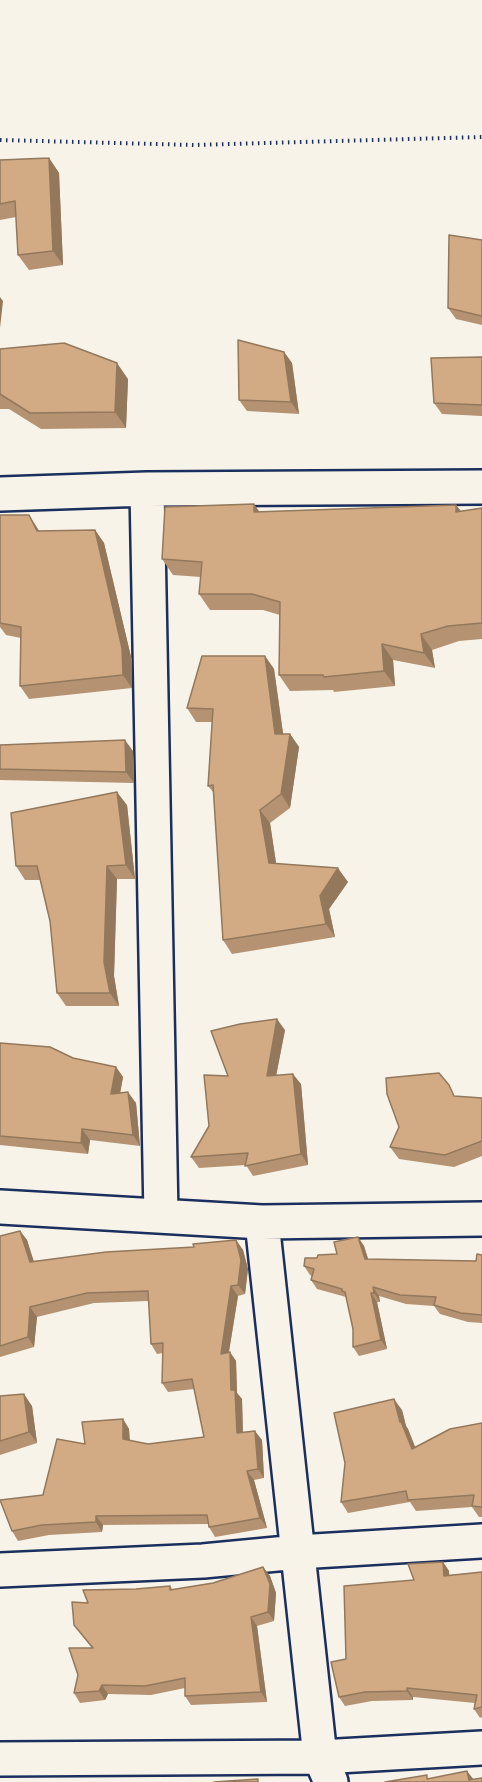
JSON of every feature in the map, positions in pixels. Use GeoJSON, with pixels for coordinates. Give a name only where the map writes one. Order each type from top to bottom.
{"type":"FeatureCollection","features":[{"type":"Feature","properties":{"kind":"street"},"geometry":{"type":"LineString","coordinates":[[0,494],[147,489],[482,487]]}},
{"type":"Feature","properties":{"kind":"street"},"geometry":{"type":"LineString","coordinates":[[147,489],[161,1216]]}},
{"type":"Feature","properties":{"kind":"street"},"geometry":{"type":"LineString","coordinates":[[0,1207],[262,1222],[482,1220]]}},
{"type":"Feature","properties":{"kind":"street"},"geometry":{"type":"LineString","coordinates":[[262,1222],[298,1552],[326,1769]]}},
{"type":"Feature","properties":{"kind":"street"},"geometry":{"type":"LineString","coordinates":[[0,1570],[203,1561],[298,1552],[482,1541]]}},
{"type":"Feature","properties":{"kind":"street"},"geometry":{"type":"LineString","coordinates":[[0,1759],[326,1769],[482,1748]]}},
{"type":"Feature","properties":{"kind":"path"},"geometry":{"type":"LineString","coordinates":[[0,140],[194,145],[482,137]]}},
{"type":"Feature","properties":{"kind":"building"},"geometry":{"type":"Polygon","coordinates":[[[49,158],[53,251],[18,255],[15,201],[0,204],[0,160],[49,158]]]}},
{"type":"Feature","properties":{"kind":"building"},"geometry":{"type":"Polygon","coordinates":[[[449,235],[482,240],[482,316],[448,308],[449,235]]]}},
{"type":"Feature","properties":{"kind":"building"},"geometry":{"type":"Polygon","coordinates":[[[238,340],[284,352],[291,402],[239,400],[238,340]]]}},
{"type":"Feature","properties":{"kind":"building"},"geometry":{"type":"Polygon","coordinates":[[[64,343],[117,363],[115,412],[30,413],[0,394],[0,349],[64,343]]]}},
{"type":"Feature","properties":{"kind":"building"},"geometry":{"type":"Polygon","coordinates":[[[482,357],[482,405],[434,403],[431,358],[482,357]]]}},
{"type":"Feature","properties":{"kind":"building"},"geometry":{"type":"Polygon","coordinates":[[[254,504],[254,512],[456,505],[456,512],[482,508],[482,623],[448,626],[421,634],[424,653],[382,644],[384,671],[324,677],[323,675],[279,675],[280,602],[252,594],[199,594],[202,562],[162,559],[165,507],[254,504]]]}},
{"type":"Feature","properties":{"kind":"building"},"geometry":{"type":"Polygon","coordinates":[[[0,515],[29,515],[37,531],[95,530],[122,648],[123,675],[20,686],[21,627],[0,623],[0,515]]]}},
{"type":"Feature","properties":{"kind":"building"},"geometry":{"type":"Polygon","coordinates":[[[202,656],[265,656],[275,734],[290,734],[281,794],[260,810],[269,863],[338,868],[320,896],[326,924],[223,940],[213,785],[208,786],[213,709],[187,708],[202,656]]]}},
{"type":"Feature","properties":{"kind":"building"},"geometry":{"type":"Polygon","coordinates":[[[125,740],[126,772],[0,769],[0,745],[125,740]]]}},
{"type":"Feature","properties":{"kind":"building"},"geometry":{"type":"Polygon","coordinates":[[[117,792],[126,865],[107,866],[104,962],[110,993],[57,993],[50,921],[37,866],[16,866],[11,813],[117,792]]]}},
{"type":"Feature","properties":{"kind":"building"},"geometry":{"type":"Polygon","coordinates":[[[277,1019],[267,1076],[293,1074],[301,1154],[245,1166],[248,1153],[191,1157],[209,1126],[204,1075],[228,1076],[211,1031],[277,1019]]]}},
{"type":"Feature","properties":{"kind":"building"},"geometry":{"type":"Polygon","coordinates":[[[0,1043],[50,1047],[73,1058],[116,1067],[111,1094],[128,1092],[133,1135],[82,1129],[81,1143],[0,1136],[0,1043]]]}},
{"type":"Feature","properties":{"kind":"building"},"geometry":{"type":"Polygon","coordinates":[[[439,1073],[449,1085],[454,1096],[482,1098],[482,1141],[445,1155],[390,1147],[399,1127],[387,1094],[386,1078],[439,1073]]]}},
{"type":"Feature","properties":{"kind":"building"},"geometry":{"type":"Polygon","coordinates":[[[20,1231],[30,1262],[106,1252],[194,1247],[193,1244],[236,1240],[241,1260],[238,1285],[231,1286],[221,1354],[230,1352],[231,1390],[235,1390],[237,1433],[255,1431],[258,1469],[247,1471],[260,1518],[209,1527],[207,1515],[96,1516],[96,1522],[42,1525],[12,1531],[0,1500],[43,1495],[57,1439],[85,1444],[82,1422],[123,1419],[123,1439],[148,1444],[204,1437],[192,1379],[162,1383],[163,1343],[151,1344],[148,1291],[87,1293],[30,1307],[28,1337],[0,1346],[0,1236],[20,1231]]]}},
{"type":"Feature","properties":{"kind":"building"},"geometry":{"type":"Polygon","coordinates":[[[358,1237],[365,1259],[476,1261],[477,1254],[482,1255],[482,1315],[461,1313],[434,1305],[436,1297],[400,1295],[373,1287],[374,1293],[371,1293],[381,1340],[353,1347],[353,1329],[345,1292],[342,1289],[311,1280],[314,1269],[304,1266],[305,1258],[337,1254],[334,1242],[358,1237]]]}},
{"type":"Feature","properties":{"kind":"building"},"geometry":{"type":"Polygon","coordinates":[[[24,1394],[29,1432],[0,1441],[0,1396],[24,1394]]]}},
{"type":"Feature","properties":{"kind":"building"},"geometry":{"type":"Polygon","coordinates":[[[394,1399],[400,1422],[400,1419],[412,1449],[450,1429],[482,1423],[482,1507],[472,1506],[474,1495],[408,1500],[406,1491],[341,1502],[345,1463],[334,1413],[394,1399]]]}},
{"type":"Feature","properties":{"kind":"building"},"geometry":{"type":"Polygon","coordinates":[[[443,1562],[444,1576],[482,1572],[482,1707],[474,1709],[477,1695],[407,1688],[407,1691],[365,1692],[339,1697],[331,1662],[346,1659],[344,1586],[414,1580],[408,1564],[443,1562]]]}},
{"type":"Feature","properties":{"kind":"building"},"geometry":{"type":"Polygon","coordinates":[[[263,1567],[270,1584],[268,1612],[251,1617],[261,1692],[185,1696],[185,1678],[145,1686],[102,1685],[99,1691],[74,1693],[78,1675],[69,1648],[93,1648],[74,1625],[72,1602],[88,1603],[83,1590],[170,1586],[170,1590],[213,1583],[263,1567]]]}},
{"type":"Feature","properties":{"kind":"building"},"geometry":{"type":"Polygon","coordinates":[[[467,1771],[469,1780],[482,1778],[482,1782],[385,1782],[427,1775],[427,1779],[467,1771]]]}},
{"type":"Feature","properties":{"kind":"building"},"geometry":{"type":"Polygon","coordinates":[[[258,1779],[258,1782],[214,1782],[258,1779]]]}}]}
